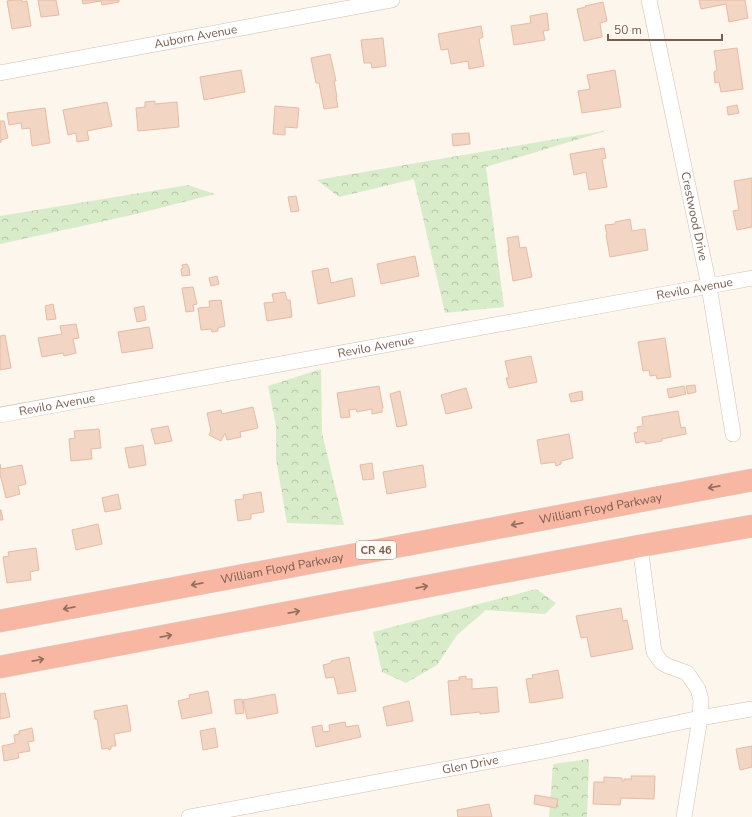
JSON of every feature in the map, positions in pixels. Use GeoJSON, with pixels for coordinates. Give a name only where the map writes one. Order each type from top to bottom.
{"type":"FeatureCollection","features":[{"type":"Feature","properties":{"kind":"highway","name":"William Floyd Parkway"},"geometry":{"type":"LineString","coordinates":[[0,621],[752,480]]}},
{"type":"Feature","properties":{"kind":"highway"},"geometry":{"type":"LineString","coordinates":[[0,667],[752,526]]}},
{"type":"Feature","properties":{"kind":"street","name":"Auborn Avenue"},"geometry":{"type":"LineString","coordinates":[[0,73],[392,0]]}},
{"type":"Feature","properties":{"kind":"street","name":"Crestwood Drive"},"geometry":{"type":"LineString","coordinates":[[649,0],[709,286],[733,434]]}},
{"type":"Feature","properties":{"kind":"street","name":"Revilo Avenue"},"geometry":{"type":"LineString","coordinates":[[0,415],[752,278]]}},
{"type":"Feature","properties":{"kind":"street"},"geometry":{"type":"LineString","coordinates":[[640,546],[654,652],[661,662],[687,673],[698,689],[701,700],[700,718],[684,817]]}},
{"type":"Feature","properties":{"kind":"street","name":"Glen Drive"},"geometry":{"type":"LineString","coordinates":[[189,817],[544,751],[700,718],[752,709]]}},
{"type":"Feature","properties":{"kind":"green space"},"geometry":{"type":"Polygon","coordinates":[[[609,130],[486,167],[504,307],[445,313],[414,179],[339,197],[317,180],[609,130]]]}},
{"type":"Feature","properties":{"kind":"green space"},"geometry":{"type":"Polygon","coordinates":[[[188,185],[215,194],[132,215],[0,244],[0,216],[188,185]]]}},
{"type":"Feature","properties":{"kind":"green space"},"geometry":{"type":"Polygon","coordinates":[[[321,369],[322,433],[344,525],[287,523],[276,459],[276,426],[268,386],[321,369]]]}},
{"type":"Feature","properties":{"kind":"green space"},"geometry":{"type":"Polygon","coordinates":[[[536,589],[556,603],[545,614],[486,610],[457,635],[437,665],[406,683],[382,672],[373,632],[536,589]]]}},
{"type":"Feature","properties":{"kind":"green space"},"geometry":{"type":"Polygon","coordinates":[[[589,759],[587,817],[549,817],[553,764],[589,759]]]}},
{"type":"Feature","properties":{"kind":"building"},"geometry":{"type":"Polygon","coordinates":[[[22,0],[22,2],[27,1],[31,26],[12,29],[7,1],[22,0]]]}},
{"type":"Feature","properties":{"kind":"building"},"geometry":{"type":"Polygon","coordinates":[[[38,0],[56,0],[59,15],[41,17],[38,0]]]}},
{"type":"Feature","properties":{"kind":"building"},"geometry":{"type":"Polygon","coordinates":[[[82,0],[119,0],[119,2],[102,5],[101,1],[83,4],[82,0]]]}},
{"type":"Feature","properties":{"kind":"building"},"geometry":{"type":"Polygon","coordinates":[[[699,0],[745,0],[748,18],[729,22],[726,4],[701,9],[699,0]]]}},
{"type":"Feature","properties":{"kind":"building"},"geometry":{"type":"Polygon","coordinates":[[[603,2],[607,21],[600,23],[602,37],[584,41],[577,9],[603,2]]]}},
{"type":"Feature","properties":{"kind":"building"},"geometry":{"type":"Polygon","coordinates":[[[547,13],[549,30],[543,31],[545,40],[514,45],[511,26],[531,23],[530,16],[547,13]]]}},
{"type":"Feature","properties":{"kind":"building"},"geometry":{"type":"Polygon","coordinates":[[[481,26],[483,37],[479,39],[484,66],[469,69],[468,61],[451,64],[448,49],[441,50],[438,34],[481,26]]]}},
{"type":"Feature","properties":{"kind":"building"},"geometry":{"type":"Polygon","coordinates":[[[383,38],[386,66],[372,68],[371,63],[364,63],[361,40],[383,38]]]}},
{"type":"Feature","properties":{"kind":"building"},"geometry":{"type":"Polygon","coordinates":[[[737,48],[743,89],[721,92],[719,82],[715,83],[714,72],[717,70],[714,51],[737,48]]]}},
{"type":"Feature","properties":{"kind":"building"},"geometry":{"type":"Polygon","coordinates":[[[330,54],[336,81],[334,81],[338,107],[324,109],[319,83],[316,83],[311,58],[330,54]]]}},
{"type":"Feature","properties":{"kind":"building"},"geometry":{"type":"Polygon","coordinates":[[[241,70],[245,92],[204,100],[200,77],[241,70]]]}},
{"type":"Feature","properties":{"kind":"building"},"geometry":{"type":"Polygon","coordinates":[[[615,70],[621,107],[582,113],[578,91],[590,89],[587,75],[615,70]]]}},
{"type":"Feature","properties":{"kind":"building"},"geometry":{"type":"Polygon","coordinates":[[[155,101],[155,104],[177,102],[179,127],[138,131],[136,108],[145,107],[145,102],[155,101]]]}},
{"type":"Feature","properties":{"kind":"building"},"geometry":{"type":"Polygon","coordinates":[[[107,102],[112,126],[87,131],[89,140],[77,142],[76,133],[68,135],[63,110],[107,102]]]}},
{"type":"Feature","properties":{"kind":"building"},"geometry":{"type":"Polygon","coordinates":[[[737,105],[739,113],[728,115],[727,107],[737,105]]]}},
{"type":"Feature","properties":{"kind":"building"},"geometry":{"type":"Polygon","coordinates":[[[275,106],[299,108],[297,128],[285,127],[285,135],[273,134],[275,106]]]}},
{"type":"Feature","properties":{"kind":"building"},"geometry":{"type":"Polygon","coordinates":[[[45,108],[50,143],[32,146],[30,128],[22,129],[21,123],[9,125],[7,113],[45,108]]]}},
{"type":"Feature","properties":{"kind":"building"},"geometry":{"type":"Polygon","coordinates":[[[0,121],[4,121],[8,138],[1,140],[0,143],[0,121]]]}},
{"type":"Feature","properties":{"kind":"building"},"geometry":{"type":"Polygon","coordinates":[[[469,133],[470,144],[453,146],[452,134],[469,133]]]}},
{"type":"Feature","properties":{"kind":"building"},"geometry":{"type":"Polygon","coordinates":[[[604,148],[606,158],[602,159],[607,187],[589,190],[586,172],[574,175],[570,154],[604,148]]]}},
{"type":"Feature","properties":{"kind":"building"},"geometry":{"type":"Polygon","coordinates":[[[752,178],[752,227],[737,230],[733,211],[739,210],[734,181],[752,178]]]}},
{"type":"Feature","properties":{"kind":"building"},"geometry":{"type":"Polygon","coordinates":[[[296,196],[299,211],[291,212],[288,197],[296,196]]]}},
{"type":"Feature","properties":{"kind":"building"},"geometry":{"type":"Polygon","coordinates":[[[630,219],[632,231],[645,229],[648,250],[610,257],[605,225],[615,224],[615,222],[630,219]]]}},
{"type":"Feature","properties":{"kind":"building"},"geometry":{"type":"Polygon","coordinates":[[[518,236],[520,248],[526,247],[532,277],[513,281],[507,238],[518,236]]]}},
{"type":"Feature","properties":{"kind":"building"},"geometry":{"type":"Polygon","coordinates":[[[415,256],[419,276],[381,284],[377,264],[415,256]]]}},
{"type":"Feature","properties":{"kind":"building"},"geometry":{"type":"Polygon","coordinates":[[[187,264],[190,275],[182,276],[182,265],[187,264]]]}},
{"type":"Feature","properties":{"kind":"building"},"geometry":{"type":"Polygon","coordinates":[[[328,268],[331,283],[352,278],[355,296],[318,304],[312,271],[328,268]]]}},
{"type":"Feature","properties":{"kind":"building"},"geometry":{"type":"Polygon","coordinates":[[[217,276],[219,284],[211,286],[209,278],[217,276]]]}},
{"type":"Feature","properties":{"kind":"building"},"geometry":{"type":"Polygon","coordinates":[[[193,287],[197,304],[193,305],[194,311],[186,312],[182,288],[193,287]]]}},
{"type":"Feature","properties":{"kind":"building"},"geometry":{"type":"Polygon","coordinates":[[[285,292],[287,300],[290,300],[292,317],[267,321],[264,303],[274,302],[272,294],[285,292]]]}},
{"type":"Feature","properties":{"kind":"building"},"geometry":{"type":"Polygon","coordinates":[[[221,300],[225,326],[218,328],[218,331],[212,332],[211,329],[201,330],[198,308],[210,307],[209,301],[221,300]]]}},
{"type":"Feature","properties":{"kind":"building"},"geometry":{"type":"Polygon","coordinates":[[[53,304],[56,319],[47,320],[45,306],[53,304]]]}},
{"type":"Feature","properties":{"kind":"building"},"geometry":{"type":"Polygon","coordinates":[[[144,306],[146,320],[137,322],[134,308],[144,306]]]}},
{"type":"Feature","properties":{"kind":"building"},"geometry":{"type":"Polygon","coordinates":[[[76,324],[79,338],[73,339],[76,353],[64,356],[63,353],[42,357],[38,338],[62,334],[60,326],[76,324]]]}},
{"type":"Feature","properties":{"kind":"building"},"geometry":{"type":"Polygon","coordinates":[[[149,327],[153,348],[122,353],[118,332],[149,327]]]}},
{"type":"Feature","properties":{"kind":"building"},"geometry":{"type":"Polygon","coordinates":[[[5,335],[11,368],[0,370],[0,336],[5,335]]]}},
{"type":"Feature","properties":{"kind":"building"},"geometry":{"type":"Polygon","coordinates":[[[665,338],[671,377],[657,379],[656,375],[650,376],[649,370],[643,371],[638,342],[665,338]]]}},
{"type":"Feature","properties":{"kind":"building"},"geometry":{"type":"Polygon","coordinates":[[[531,356],[537,382],[509,388],[506,378],[509,378],[505,361],[531,356]]]}},
{"type":"Feature","properties":{"kind":"building"},"geometry":{"type":"Polygon","coordinates":[[[695,385],[696,392],[688,394],[686,386],[695,385]]]}},
{"type":"Feature","properties":{"kind":"building"},"geometry":{"type":"Polygon","coordinates":[[[379,386],[383,408],[382,412],[372,414],[372,409],[357,412],[356,409],[349,410],[350,417],[341,418],[337,393],[379,386]]]}},
{"type":"Feature","properties":{"kind":"building"},"geometry":{"type":"Polygon","coordinates":[[[684,386],[686,394],[669,398],[667,389],[684,386]]]}},
{"type":"Feature","properties":{"kind":"building"},"geometry":{"type":"Polygon","coordinates":[[[466,388],[472,408],[446,414],[441,395],[466,388]]]}},
{"type":"Feature","properties":{"kind":"building"},"geometry":{"type":"Polygon","coordinates":[[[400,391],[407,425],[397,427],[390,394],[400,391]]]}},
{"type":"Feature","properties":{"kind":"building"},"geometry":{"type":"Polygon","coordinates":[[[582,391],[583,400],[571,402],[569,394],[582,391]]]}},
{"type":"Feature","properties":{"kind":"building"},"geometry":{"type":"Polygon","coordinates":[[[253,407],[258,428],[240,432],[241,437],[227,440],[225,433],[221,441],[209,435],[211,431],[207,413],[221,410],[222,414],[253,407]]]}},
{"type":"Feature","properties":{"kind":"building"},"geometry":{"type":"Polygon","coordinates":[[[678,411],[681,428],[685,427],[686,434],[662,439],[662,441],[645,444],[645,441],[636,443],[634,433],[638,432],[637,427],[643,426],[642,417],[678,411]]]}},
{"type":"Feature","properties":{"kind":"building"},"geometry":{"type":"Polygon","coordinates":[[[168,426],[172,441],[155,444],[151,429],[168,426]]]}},
{"type":"Feature","properties":{"kind":"building"},"geometry":{"type":"Polygon","coordinates":[[[99,429],[101,448],[91,449],[92,459],[71,461],[69,439],[75,438],[74,431],[99,429]]]}},
{"type":"Feature","properties":{"kind":"building"},"geometry":{"type":"Polygon","coordinates":[[[569,434],[573,458],[561,461],[561,464],[556,466],[555,462],[541,464],[537,440],[569,434]]]}},
{"type":"Feature","properties":{"kind":"building"},"geometry":{"type":"Polygon","coordinates":[[[143,445],[146,465],[129,468],[125,448],[143,445]]]}},
{"type":"Feature","properties":{"kind":"building"},"geometry":{"type":"Polygon","coordinates":[[[372,463],[374,479],[363,480],[360,465],[372,463]]]}},
{"type":"Feature","properties":{"kind":"building"},"geometry":{"type":"Polygon","coordinates":[[[0,464],[1,469],[22,465],[26,484],[18,486],[20,494],[6,498],[0,474],[0,464]]]}},
{"type":"Feature","properties":{"kind":"building"},"geometry":{"type":"Polygon","coordinates":[[[423,465],[426,487],[387,494],[383,472],[423,465]]]}},
{"type":"Feature","properties":{"kind":"building"},"geometry":{"type":"Polygon","coordinates":[[[261,492],[264,512],[251,514],[251,519],[238,521],[235,500],[244,499],[243,495],[261,492]]]}},
{"type":"Feature","properties":{"kind":"building"},"geometry":{"type":"Polygon","coordinates":[[[118,494],[121,509],[105,512],[102,498],[118,494]]]}},
{"type":"Feature","properties":{"kind":"building"},"geometry":{"type":"Polygon","coordinates":[[[1,510],[3,520],[0,520],[1,510]]]}},
{"type":"Feature","properties":{"kind":"building"},"geometry":{"type":"Polygon","coordinates":[[[98,524],[102,544],[76,550],[72,530],[98,524]]]}},
{"type":"Feature","properties":{"kind":"building"},"geometry":{"type":"Polygon","coordinates":[[[36,548],[39,570],[30,572],[31,580],[7,583],[3,557],[9,556],[8,552],[36,548]]]}},
{"type":"Feature","properties":{"kind":"building"},"geometry":{"type":"Polygon","coordinates":[[[621,608],[623,621],[627,620],[633,649],[591,657],[587,637],[581,638],[576,616],[621,608]]]}},
{"type":"Feature","properties":{"kind":"building"},"geometry":{"type":"Polygon","coordinates":[[[349,657],[356,691],[338,694],[334,677],[326,678],[323,665],[331,663],[331,661],[349,657]]]}},
{"type":"Feature","properties":{"kind":"building"},"geometry":{"type":"Polygon","coordinates":[[[558,670],[563,698],[530,703],[526,679],[533,678],[532,675],[558,670]]]}},
{"type":"Feature","properties":{"kind":"building"},"geometry":{"type":"Polygon","coordinates":[[[466,676],[466,679],[472,679],[472,689],[497,687],[499,712],[451,715],[448,681],[459,680],[459,677],[466,676]]]}},
{"type":"Feature","properties":{"kind":"building"},"geometry":{"type":"Polygon","coordinates":[[[208,691],[212,713],[182,719],[178,701],[190,698],[189,695],[208,691]]]}},
{"type":"Feature","properties":{"kind":"building"},"geometry":{"type":"Polygon","coordinates":[[[5,693],[10,717],[0,719],[0,694],[5,693]]]}},
{"type":"Feature","properties":{"kind":"building"},"geometry":{"type":"Polygon","coordinates":[[[275,694],[278,713],[247,719],[243,700],[275,694]]]}},
{"type":"Feature","properties":{"kind":"building"},"geometry":{"type":"Polygon","coordinates":[[[242,699],[244,713],[236,714],[234,700],[242,699]]]}},
{"type":"Feature","properties":{"kind":"building"},"geometry":{"type":"Polygon","coordinates":[[[409,701],[413,721],[387,726],[383,707],[409,701]]]}},
{"type":"Feature","properties":{"kind":"building"},"geometry":{"type":"Polygon","coordinates":[[[127,705],[131,731],[114,734],[116,746],[111,746],[111,749],[109,750],[108,748],[102,749],[97,719],[95,719],[94,711],[127,705]]]}},
{"type":"Feature","properties":{"kind":"building"},"geometry":{"type":"Polygon","coordinates":[[[345,722],[346,727],[358,725],[361,737],[316,747],[312,727],[322,725],[323,732],[330,731],[329,725],[345,722]]]}},
{"type":"Feature","properties":{"kind":"building"},"geometry":{"type":"Polygon","coordinates":[[[32,728],[34,741],[28,742],[30,751],[18,753],[19,758],[4,761],[2,746],[15,743],[14,735],[19,734],[19,731],[32,728]]]}},
{"type":"Feature","properties":{"kind":"building"},"geometry":{"type":"Polygon","coordinates":[[[215,728],[218,747],[203,750],[200,731],[215,728]]]}},
{"type":"Feature","properties":{"kind":"building"},"geometry":{"type":"Polygon","coordinates":[[[752,746],[752,767],[740,770],[736,749],[752,746]]]}},
{"type":"Feature","properties":{"kind":"building"},"geometry":{"type":"Polygon","coordinates":[[[631,776],[655,776],[654,799],[621,798],[620,805],[593,804],[594,782],[604,782],[604,777],[622,778],[622,781],[624,781],[624,779],[632,779],[631,776]]]}},
{"type":"Feature","properties":{"kind":"building"},"geometry":{"type":"Polygon","coordinates":[[[535,795],[558,799],[556,808],[534,804],[535,795]]]}},
{"type":"Feature","properties":{"kind":"building"},"geometry":{"type":"Polygon","coordinates":[[[489,804],[492,817],[458,817],[457,810],[489,804]]]}}]}
